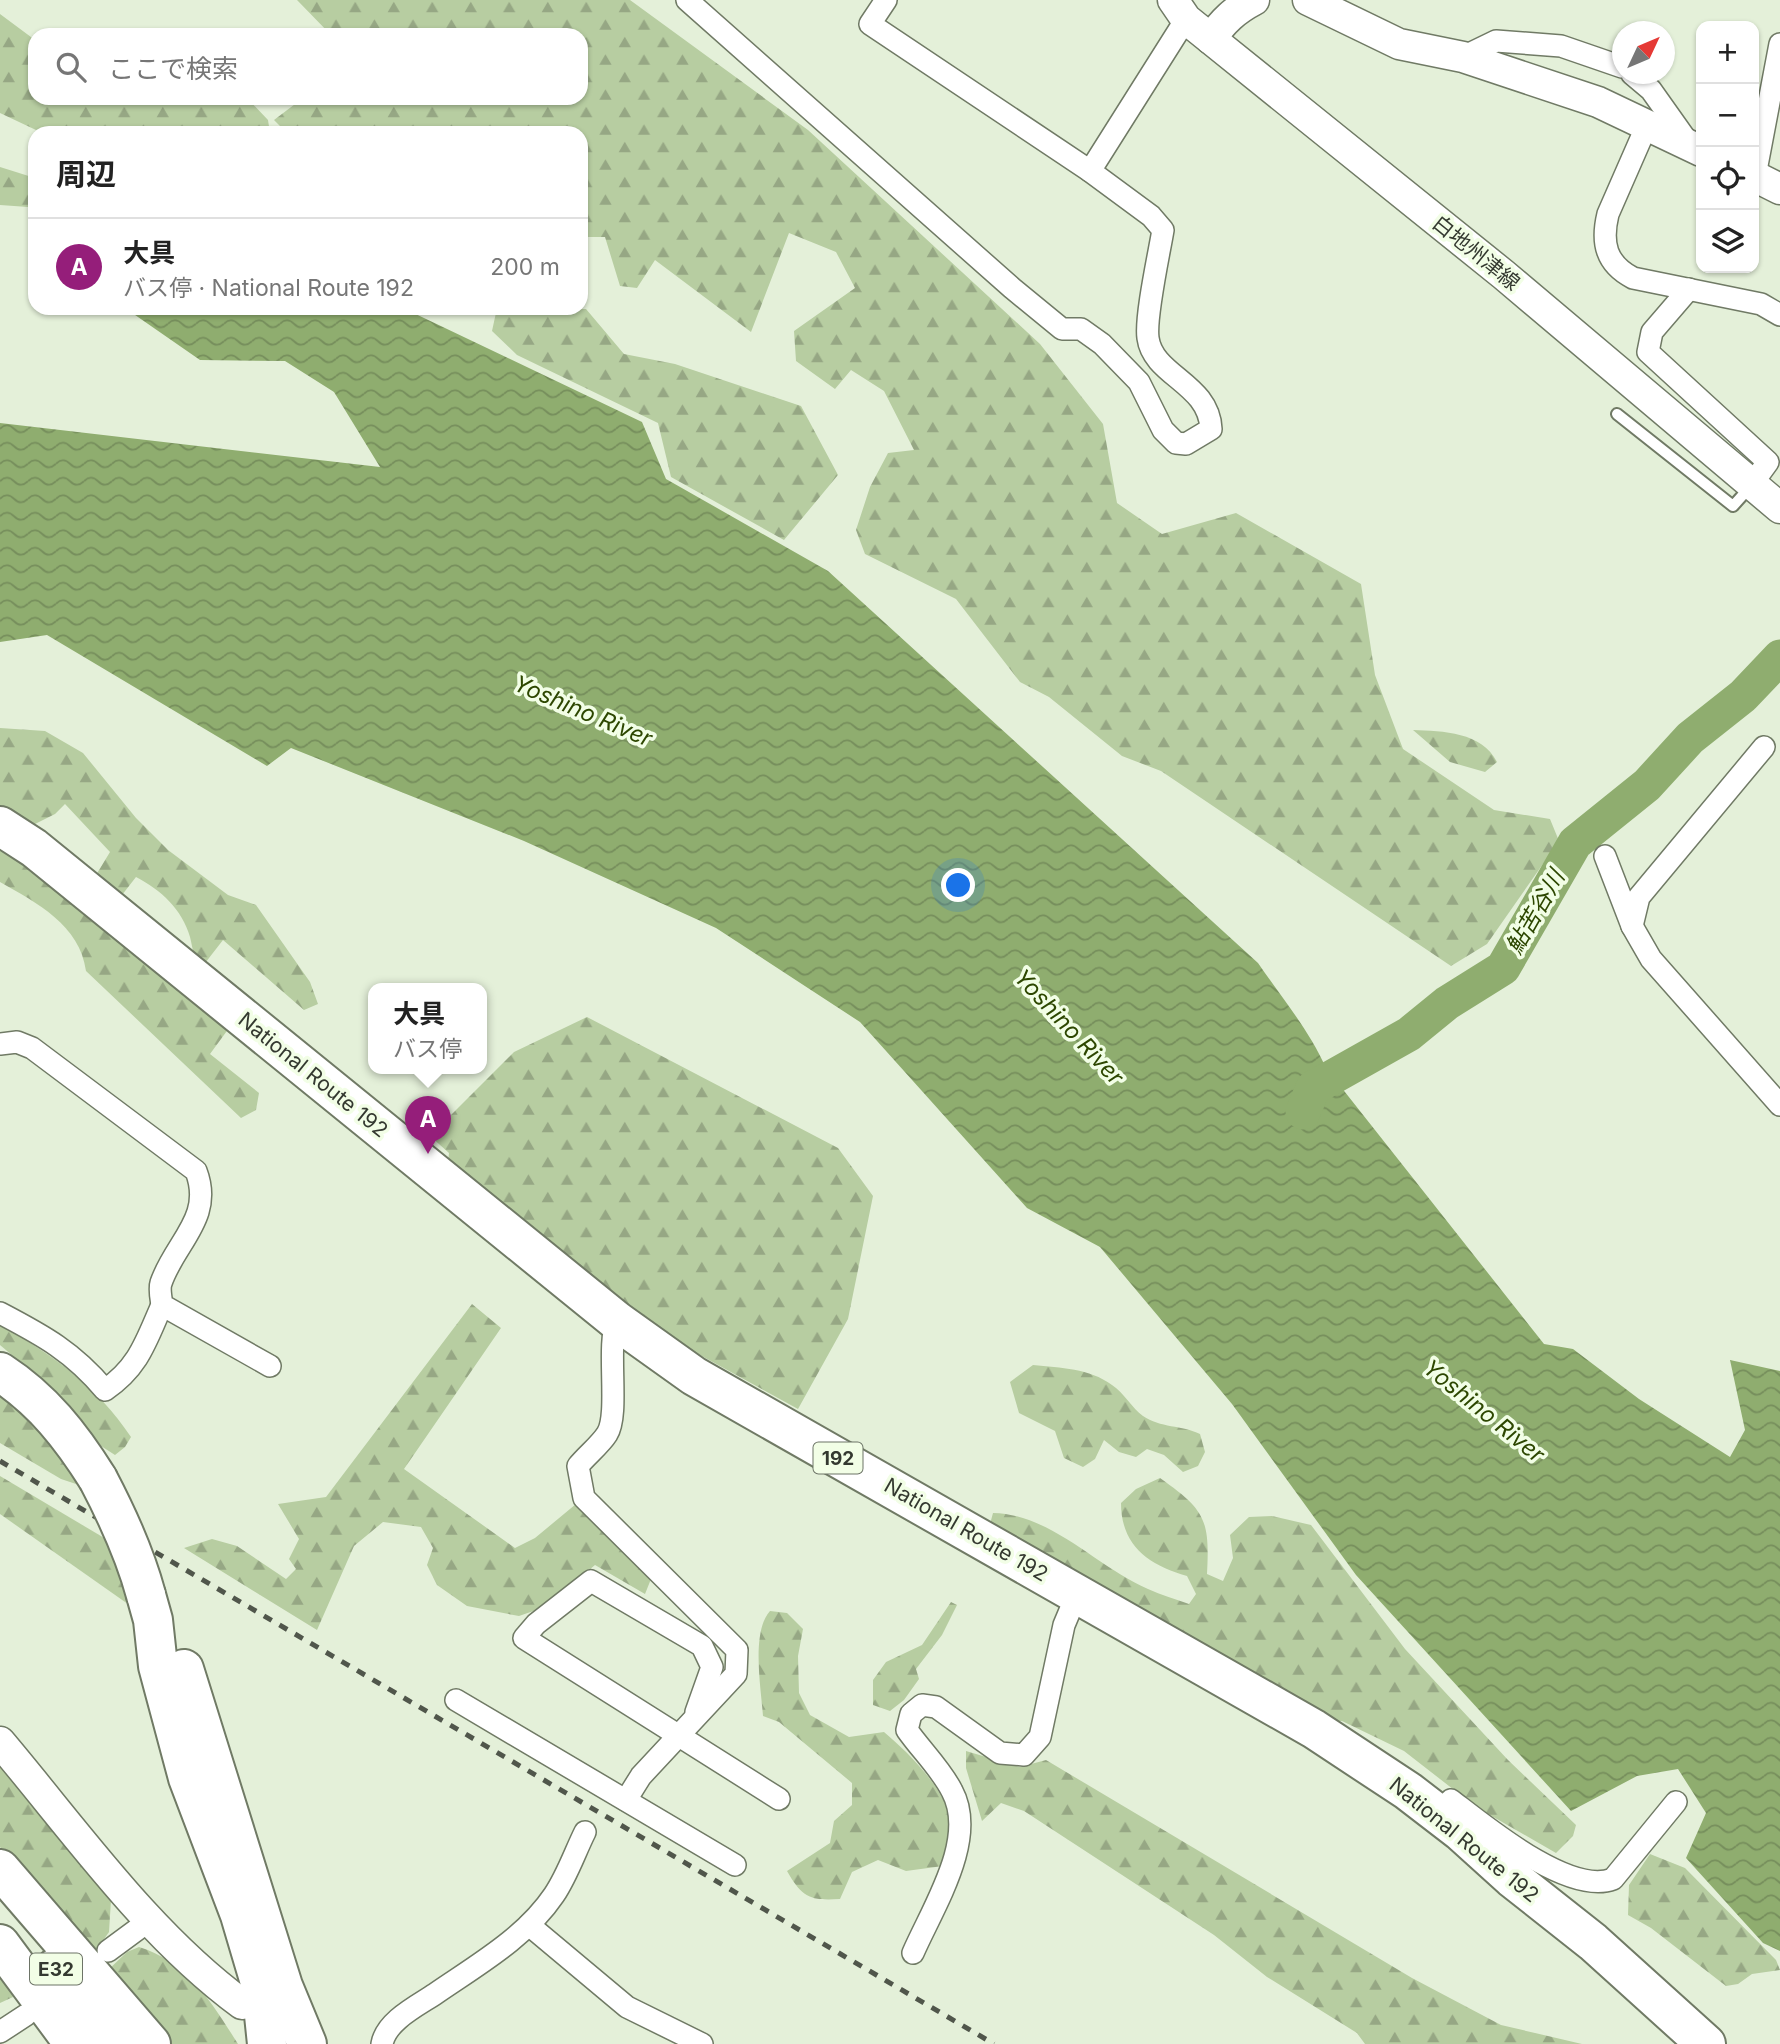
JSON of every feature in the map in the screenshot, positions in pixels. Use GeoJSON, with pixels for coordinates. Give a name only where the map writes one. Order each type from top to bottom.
{"type":"FeatureCollection","features":[{"type":"Feature","properties":{"kind":"highway","name":"National Route 192"},"geometry":{"type":"LineString","coordinates":[[0,826],[34,848],[617,1321],[694,1376],[1314,1729],[1408,1791],[1593,1942],[1706,2044]]}},
{"type":"Feature","properties":{"kind":"highway"},"geometry":{"type":"LineString","coordinates":[[0,1372],[34,1397],[70,1434],[118,1517],[137,1561],[150,1607],[158,1665],[188,1778],[240,1915],[261,1986],[267,2044]]}},
{"type":"Feature","properties":{"kind":"highway"},"geometry":{"type":"LineString","coordinates":[[150,1607],[181,1662],[283,1986],[307,2044]]}},
{"type":"Feature","properties":{"kind":"highway"},"geometry":{"type":"LineString","coordinates":[[0,1869],[151,2044]]}},
{"type":"Feature","properties":{"kind":"highway","name":"E32"},"geometry":{"type":"LineString","coordinates":[[0,1893],[113,2044]]}},
{"type":"Feature","properties":{"kind":"highway","name":"E32"},"geometry":{"type":"LineString","coordinates":[[0,1944],[74,2044]]}},
{"type":"Feature","properties":{"kind":"highway"},"geometry":{"type":"LineString","coordinates":[[283,1986],[290,2044]]}},
{"type":"Feature","properties":{"kind":"street"},"geometry":{"type":"LineString","coordinates":[[687,0],[1012,288],[1062,329],[1081,329],[1102,344],[1139,382],[1163,430],[1176,443],[1186,444],[1210,429],[1210,415],[1203,400],[1158,358],[1148,339],[1163,230],[1151,216],[1090,171],[870,24],[886,0]]}},
{"type":"Feature","properties":{"kind":"street"},"geometry":{"type":"LineString","coordinates":[[1211,39],[1230,16],[1254,0]]}},
{"type":"Feature","properties":{"kind":"street"},"geometry":{"type":"LineString","coordinates":[[1308,0],[1399,44],[1463,57],[1598,102],[1696,149]]}},
{"type":"Feature","properties":{"kind":"street"},"geometry":{"type":"LineString","coordinates":[[1090,171],[1179,9]]}},
{"type":"Feature","properties":{"kind":"street","name":"白地州津線"},"geometry":{"type":"LineString","coordinates":[[1179,9],[1211,39],[1504,275],[1779,508]]}},
{"type":"Feature","properties":{"kind":"street"},"geometry":{"type":"LineString","coordinates":[[1463,57],[1496,41],[1560,46],[1612,64]]}},
{"type":"Feature","properties":{"kind":"street"},"geometry":{"type":"LineString","coordinates":[[1759,151],[1780,44]]}},
{"type":"Feature","properties":{"kind":"street"},"geometry":{"type":"LineString","coordinates":[[1644,84],[1696,149]]}},
{"type":"Feature","properties":{"kind":"street"},"geometry":{"type":"LineString","coordinates":[[1647,125],[1608,214],[1604,229],[1607,256],[1620,271],[1633,278],[1760,304],[1780,314]]}},
{"type":"Feature","properties":{"kind":"street"},"geometry":{"type":"LineString","coordinates":[[1759,178],[1780,189]]}},
{"type":"Feature","properties":{"kind":"street"},"geometry":{"type":"LineString","coordinates":[[1689,289],[1652,332],[1648,352],[1768,462],[1752,484]]}},
{"type":"Feature","properties":{"kind":"street"},"geometry":{"type":"LineString","coordinates":[[1632,926],[1640,897],[1763,747]]}},
{"type":"Feature","properties":{"kind":"street"},"geometry":{"type":"LineString","coordinates":[[1605,856],[1632,926],[1651,959],[1780,1105]]}},
{"type":"Feature","properties":{"kind":"street"},"geometry":{"type":"LineString","coordinates":[[0,1044],[17,1042],[32,1048],[196,1171],[202,1188],[198,1216],[160,1285],[162,1305],[139,1357],[126,1376],[105,1390],[82,1362],[50,1339],[0,1313]]}},
{"type":"Feature","properties":{"kind":"street"},"geometry":{"type":"LineString","coordinates":[[162,1305],[270,1366]]}},
{"type":"Feature","properties":{"kind":"street"},"geometry":{"type":"LineString","coordinates":[[617,1321],[612,1331],[614,1362],[609,1432],[578,1465],[584,1498],[737,1650],[736,1674],[641,1776],[626,1800]]}},
{"type":"Feature","properties":{"kind":"street"},"geometry":{"type":"LineString","coordinates":[[696,1717],[696,1709],[712,1667],[702,1646],[591,1581],[536,1625],[524,1638],[779,1799]]}},
{"type":"Feature","properties":{"kind":"street"},"geometry":{"type":"LineString","coordinates":[[913,1953],[960,1845],[961,1816],[952,1791],[907,1730],[911,1714],[922,1705],[936,1707],[1000,1753],[1024,1755],[1040,1737],[1064,1625],[1077,1594]]}},
{"type":"Feature","properties":{"kind":"street"},"geometry":{"type":"LineString","coordinates":[[456,1700],[735,1865]]}},
{"type":"Feature","properties":{"kind":"street"},"geometry":{"type":"LineString","coordinates":[[1314,1729],[1370,1744],[1414,1772],[1513,1847],[1569,1874],[1600,1884],[1613,1879],[1676,1802]]}},
{"type":"Feature","properties":{"kind":"street"},"geometry":{"type":"LineString","coordinates":[[0,1742],[150,1920],[191,1963],[242,2004]]}},
{"type":"Feature","properties":{"kind":"street"},"geometry":{"type":"LineString","coordinates":[[382,2044],[384,2034],[405,2014],[501,1948],[529,1925],[555,1894],[585,1832]]}},
{"type":"Feature","properties":{"kind":"street"},"geometry":{"type":"LineString","coordinates":[[108,1951],[150,1920]]}},
{"type":"Feature","properties":{"kind":"street"},"geometry":{"type":"LineString","coordinates":[[529,1925],[627,2007],[702,2044]]}},
{"type":"Feature","properties":{"kind":"street"},"geometry":{"type":"LineString","coordinates":[[0,2032],[26,2015]]}},
{"type":"Feature","properties":{"kind":"lane"},"geometry":{"type":"LineString","coordinates":[[1617,414],[1734,506],[1752,484]]}},
{"type":"Feature","properties":{"kind":"green space"},"geometry":{"type":"Polygon","coordinates":[[[297,0],[630,0],[808,130],[1040,344],[1103,424],[1117,503],[1162,534],[1236,513],[1361,584],[1375,675],[1403,749],[1494,810],[1550,819],[1559,841],[1487,944],[1451,966],[1161,771],[1122,756],[1049,697],[1020,682],[956,599],[865,554],[856,530],[870,487],[888,453],[914,450],[884,391],[851,370],[835,389],[796,361],[794,331],[855,288],[836,252],[789,233],[751,332],[655,260],[637,288],[620,286],[605,237],[588,237],[588,126],[280,126],[274,120],[294,105],[588,105],[588,28],[324,28],[297,0]]]}},
{"type":"Feature","properties":{"kind":"green space"},"geometry":{"type":"Polygon","coordinates":[[[0,14],[28,35],[28,105],[254,105],[268,120],[269,126],[28,126],[0,113],[0,14]]]}},
{"type":"Feature","properties":{"kind":"green space"},"geometry":{"type":"Polygon","coordinates":[[[0,167],[28,176],[28,207],[0,205],[0,167]]]}},
{"type":"Feature","properties":{"kind":"green space"},"geometry":{"type":"Polygon","coordinates":[[[588,311],[624,354],[675,364],[801,406],[838,475],[784,540],[671,477],[658,423],[517,355],[492,331],[495,315],[588,315],[588,311]]]}},
{"type":"Feature","properties":{"kind":"green space"},"geometry":{"type":"Polygon","coordinates":[[[0,728],[45,731],[83,753],[136,818],[168,850],[228,895],[256,905],[310,982],[318,1004],[304,1010],[223,940],[202,967],[195,957],[182,918],[162,894],[136,877],[122,895],[96,875],[110,852],[65,804],[55,814],[35,824],[63,886],[232,1024],[210,1054],[259,1093],[256,1110],[241,1118],[86,971],[75,941],[55,917],[0,882],[0,728]]]}},
{"type":"Feature","properties":{"kind":"green space"},"geometry":{"type":"Polygon","coordinates":[[[1413,730],[1437,731],[1472,739],[1482,744],[1497,762],[1485,772],[1450,762],[1413,730]]]}},
{"type":"Feature","properties":{"kind":"green space"},"geometry":{"type":"Polygon","coordinates":[[[587,1017],[838,1148],[873,1196],[848,1319],[798,1409],[640,1322],[448,1162],[449,1153],[430,1136],[514,1052],[587,1017]]]}},
{"type":"Feature","properties":{"kind":"green space"},"geometry":{"type":"Polygon","coordinates":[[[472,1304],[501,1328],[404,1469],[515,1548],[535,1538],[576,1504],[651,1579],[645,1594],[595,1565],[545,1607],[519,1616],[467,1606],[437,1585],[427,1565],[433,1548],[421,1527],[383,1522],[354,1546],[317,1630],[184,1548],[212,1539],[237,1546],[286,1579],[296,1569],[289,1559],[299,1539],[278,1504],[326,1497],[472,1304]]]}},
{"type":"Feature","properties":{"kind":"green space"},"geometry":{"type":"Polygon","coordinates":[[[0,1325],[56,1360],[89,1387],[131,1437],[125,1447],[115,1455],[101,1446],[59,1395],[0,1345],[0,1325]]]}},
{"type":"Feature","properties":{"kind":"green space"},"geometry":{"type":"Polygon","coordinates":[[[1033,1365],[1094,1375],[1116,1388],[1139,1413],[1150,1420],[1200,1434],[1205,1452],[1198,1466],[1183,1472],[1164,1455],[1147,1449],[1136,1457],[1119,1452],[1104,1440],[1095,1459],[1083,1467],[1064,1458],[1055,1431],[1019,1413],[1010,1382],[1033,1365]]]}},
{"type":"Feature","properties":{"kind":"green space"},"geometry":{"type":"Polygon","coordinates":[[[0,1390],[66,1457],[85,1487],[61,1479],[0,1443],[0,1390]]]}},
{"type":"Feature","properties":{"kind":"green space"},"geometry":{"type":"Polygon","coordinates":[[[0,1476],[111,1542],[135,1609],[0,1514],[0,1476]]]}},
{"type":"Feature","properties":{"kind":"green space"},"geometry":{"type":"Polygon","coordinates":[[[1160,1478],[1187,1499],[1202,1517],[1207,1540],[1207,1574],[1223,1581],[1233,1558],[1230,1535],[1249,1517],[1272,1516],[1311,1525],[1405,1649],[1508,1760],[1576,1825],[1573,1836],[1556,1853],[1476,1807],[1404,1751],[1342,1721],[1333,1721],[990,1524],[993,1513],[1035,1522],[1129,1579],[1189,1604],[1196,1594],[1187,1576],[1160,1566],[1139,1551],[1126,1531],[1122,1518],[1121,1503],[1136,1489],[1160,1478]]]}},
{"type":"Feature","properties":{"kind":"green space"},"geometry":{"type":"Polygon","coordinates":[[[951,1602],[957,1605],[942,1635],[916,1669],[919,1679],[904,1700],[890,1711],[873,1705],[873,1680],[886,1662],[922,1645],[951,1602]]]}},
{"type":"Feature","properties":{"kind":"green space"},"geometry":{"type":"Polygon","coordinates":[[[770,1611],[787,1613],[803,1629],[798,1656],[799,1693],[810,1715],[849,1737],[884,1732],[916,1762],[937,1788],[949,1815],[951,1828],[943,1866],[906,1871],[878,1860],[852,1872],[840,1899],[808,1896],[792,1880],[787,1871],[830,1843],[834,1821],[852,1805],[852,1783],[779,1722],[763,1716],[759,1646],[764,1620],[770,1611]]]}},
{"type":"Feature","properties":{"kind":"green space"},"geometry":{"type":"Polygon","coordinates":[[[966,1751],[1020,1767],[1046,1760],[1412,1978],[1501,2025],[1582,2044],[1365,2044],[1357,2033],[1267,1977],[1214,1935],[1024,1811],[1001,1803],[982,1821],[966,1768],[966,1751]]]}},
{"type":"Feature","properties":{"kind":"green space"},"geometry":{"type":"Polygon","coordinates":[[[0,1762],[111,1900],[109,1932],[97,1949],[82,1950],[0,1847],[0,1762]]]}},
{"type":"Feature","properties":{"kind":"green space"},"geometry":{"type":"Polygon","coordinates":[[[1650,1854],[1685,1868],[1776,1960],[1780,1970],[1752,1974],[1738,1984],[1726,1986],[1651,1928],[1628,1915],[1629,1885],[1650,1854]]]}},
{"type":"Feature","properties":{"kind":"green space"},"geometry":{"type":"Polygon","coordinates":[[[139,1947],[156,1954],[185,1973],[208,1999],[238,2044],[170,2044],[107,1971],[127,1952],[139,1947]]]}},
{"type":"Feature","properties":{"kind":"green space"},"geometry":{"type":"Polygon","coordinates":[[[0,1970],[11,1983],[13,1997],[0,2003],[0,1970]]]}},
{"type":"Feature","properties":{"kind":"water","name":"Yoshino River"},"geometry":{"type":"Polygon","coordinates":[[[135,315],[418,315],[642,422],[666,479],[828,571],[1258,963],[1303,1027],[1326,1068],[1544,1344],[1573,1349],[1639,1399],[1730,1457],[1745,1430],[1730,1360],[1780,1371],[1780,1951],[1763,1943],[1686,1858],[1706,1813],[1678,1769],[1637,1776],[1571,1811],[1356,1575],[1232,1404],[1100,1247],[1027,1208],[860,1022],[716,928],[524,841],[291,748],[267,766],[47,635],[0,642],[0,423],[380,467],[334,392],[285,361],[200,360],[135,315]]]}},
{"type":"Feature","properties":{"kind":"waterway","name":"鮎苦谷川"},"geometry":{"type":"LineString","coordinates":[[1303,1112],[1313,1088],[1409,1034],[1447,1003],[1503,968],[1575,843],[1647,785],[1690,738],[1743,696],[1780,657]]}},
{"type":"Feature","properties":{"kind":"railway"},"geometry":{"type":"LineString","coordinates":[[0,1461],[994,2044]]}},
{"type":"Feature","properties":{"kind":"place","name":"大具"},"geometry":{"type":"Point","coordinates":[428,1154]}}]}
